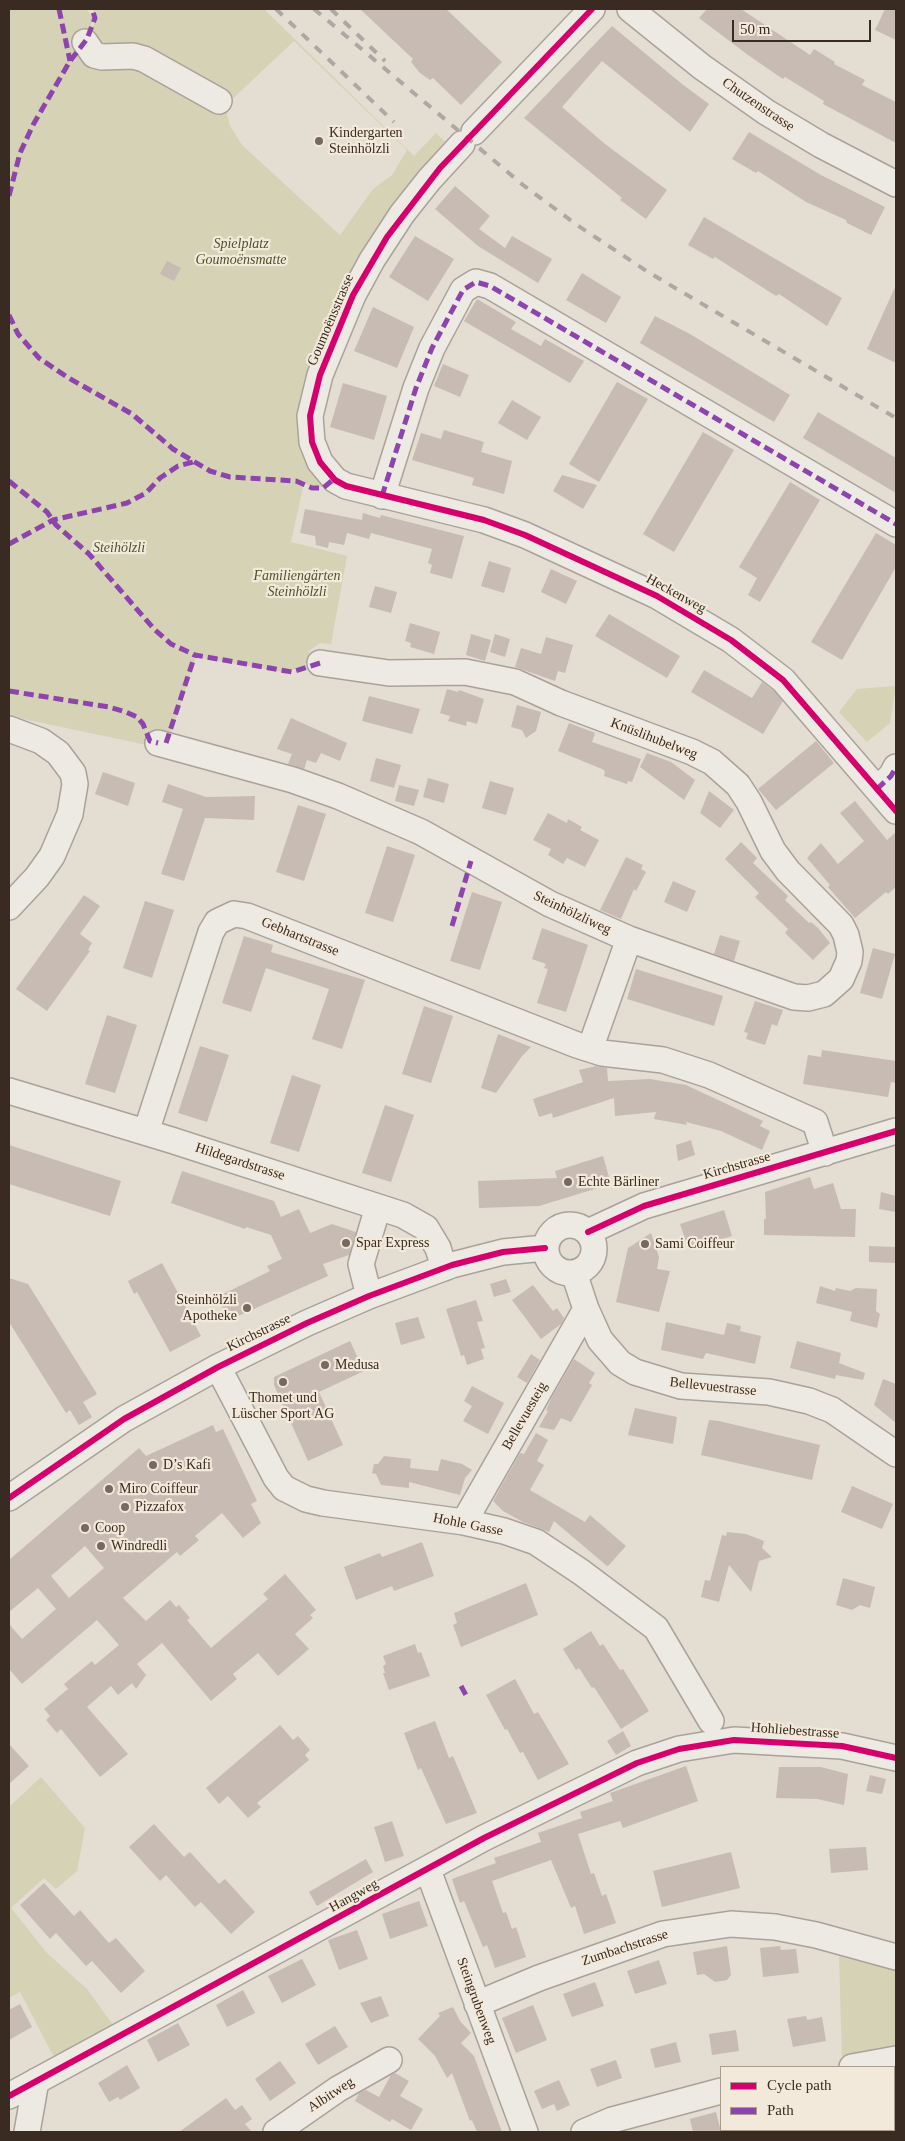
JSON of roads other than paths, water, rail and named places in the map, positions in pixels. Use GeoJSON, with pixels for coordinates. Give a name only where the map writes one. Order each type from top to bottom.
{"type":"FeatureCollection","features":[{"type":"Feature","properties":{"kind":"street","name":"Goumoënsstrasse"},"geometry":{"type":"LineString","coordinates":[[382,496],[346,486],[334,479],[320,462],[312,442],[310,416],[314,397],[331,345],[372,260],[414,199],[468,138],[592,9]]}},
{"type":"Feature","properties":{"kind":"street","name":"Chutzenstrasse"},"geometry":{"type":"LineString","coordinates":[[630,9],[702,67],[759,107],[801,134],[896,184]]}},
{"type":"Feature","properties":{"kind":"street"},"geometry":{"type":"LineString","coordinates":[[84,42],[94,55],[102,58],[133,56],[144,60],[219,101]]}},
{"type":"Feature","properties":{"kind":"street"},"geometry":{"type":"LineString","coordinates":[[382,496],[416,388],[432,348],[463,290],[470,284],[479,282],[896,524]]}},
{"type":"Feature","properties":{"kind":"street","name":"Heckenweg"},"geometry":{"type":"LineString","coordinates":[[382,496],[484,520],[510,529],[657,596],[702,622],[731,640],[783,680],[896,811]]}},
{"type":"Feature","properties":{"kind":"street","name":"Knüslihubelweg"},"geometry":{"type":"LineString","coordinates":[[320,663],[390,673],[464,672],[516,682],[561,703],[692,752],[712,762],[738,785],[749,802],[773,851],[788,871],[841,925],[846,935],[850,952],[849,961],[841,979],[824,994],[808,998],[776,991],[630,939]]}},
{"type":"Feature","properties":{"kind":"street"},"geometry":{"type":"LineString","coordinates":[[9,729],[41,741],[58,753],[73,773],[75,784],[70,814],[52,856],[37,877],[9,907]]}},
{"type":"Feature","properties":{"kind":"street","name":"Steinhölzliweg"},"geometry":{"type":"LineString","coordinates":[[158,743],[294,780],[346,799],[421,832],[550,904],[630,939]]}},
{"type":"Feature","properties":{"kind":"street"},"geometry":{"type":"LineString","coordinates":[[877,789],[891,776],[896,766]]}},
{"type":"Feature","properties":{"kind":"street","name":"Gebhartstrasse"},"geometry":{"type":"LineString","coordinates":[[146,1132],[211,932],[217,922],[234,914],[247,916],[590,1049]]}},
{"type":"Feature","properties":{"kind":"street"},"geometry":{"type":"LineString","coordinates":[[630,939],[590,1049],[616,1055],[649,1057],[679,1064],[772,1102],[815,1122],[825,1153]]}},
{"type":"Feature","properties":{"kind":"street","name":"Hildegardstrasse"},"geometry":{"type":"LineString","coordinates":[[9,1091],[146,1132],[403,1215],[426,1228],[438,1248],[444,1268]]}},
{"type":"Feature","properties":{"kind":"street","name":"Kirchstrasse"},"geometry":{"type":"LineString","coordinates":[[588,1232],[644,1206],[896,1131]]}},
{"type":"Feature","properties":{"kind":"street"},"geometry":{"type":"LineString","coordinates":[[369,1296],[361,1264],[378,1207]]}},
{"type":"Feature","properties":{"kind":"street"},"geometry":{"type":"LineString","coordinates":[[575,1225],[588,1232],[594,1245],[592,1260],[581,1271],[574,1273],[554,1268],[546,1256],[545,1248],[550,1235],[561,1226],[575,1225]]}},
{"type":"Feature","properties":{"kind":"street","name":"Kirchstrasse"},"geometry":{"type":"LineString","coordinates":[[9,1498],[119,1422],[218,1367],[307,1323],[369,1296],[444,1268],[503,1252],[545,1248]]}},
{"type":"Feature","properties":{"kind":"street","name":"Bellevuestrasse"},"geometry":{"type":"LineString","coordinates":[[574,1273],[586,1309],[608,1352],[620,1363],[635,1372],[656,1380],[681,1386],[769,1392],[809,1401],[832,1410],[896,1454]]}},
{"type":"Feature","properties":{"kind":"street","name":"Bellevuesteig"},"geometry":{"type":"LineString","coordinates":[[464,1522],[586,1309]]}},
{"type":"Feature","properties":{"kind":"street","name":"Hohle Gasse"},"geometry":{"type":"LineString","coordinates":[[218,1367],[276,1478],[284,1488],[306,1499],[324,1503],[464,1522],[504,1531],[536,1542],[581,1572],[656,1628],[716,1731]]}},
{"type":"Feature","properties":{"kind":"street","name":"Hohliebestrasse"},"geometry":{"type":"LineString","coordinates":[[716,1731],[744,1740],[842,1746],[896,1758]]}},
{"type":"Feature","properties":{"kind":"street","name":"Hangweg"},"geometry":{"type":"LineString","coordinates":[[9,2096],[484,1838],[637,1763],[679,1749],[716,1731]]}},
{"type":"Feature","properties":{"kind":"street","name":"Steingrubenweg"},"geometry":{"type":"LineString","coordinates":[[428,1870],[524,2132]]}},
{"type":"Feature","properties":{"kind":"street","name":"Zumbachstrasse"},"geometry":{"type":"LineString","coordinates":[[477,2004],[540,1978],[663,1934],[731,1924],[775,1927],[808,1933],[896,1957]]}},
{"type":"Feature","properties":{"kind":"street"},"geometry":{"type":"LineString","coordinates":[[858,2066],[896,2059]]}},
{"type":"Feature","properties":{"kind":"street","name":"Albitweg"},"geometry":{"type":"LineString","coordinates":[[276,2132],[338,2088],[388,2060]]}},
{"type":"Feature","properties":{"kind":"street"},"geometry":{"type":"LineString","coordinates":[[27,2132],[36,2081]]}},
{"type":"Feature","properties":{"kind":"street"},"geometry":{"type":"LineString","coordinates":[[584,2132],[612,2120],[698,2095],[720,2091]]}},
{"type":"Feature","properties":{"kind":"railway"},"geometry":{"type":"LineString","coordinates":[[276,9],[394,122]]}},
{"type":"Feature","properties":{"kind":"railway"},"geometry":{"type":"LineString","coordinates":[[314,9],[523,185],[577,225],[648,272],[896,418]]}},
{"type":"Feature","properties":{"kind":"railway"},"geometry":{"type":"LineString","coordinates":[[331,9],[385,61]]}},
{"type":"Feature","properties":{"kind":"place","name":"Kindergarten Steinhölzli"},"geometry":{"type":"Point","coordinates":[319,141]}},
{"type":"Feature","properties":{"kind":"place","name":"Echte Bärliner"},"geometry":{"type":"Point","coordinates":[568,1182]}},
{"type":"Feature","properties":{"kind":"place","name":"Spar Express"},"geometry":{"type":"Point","coordinates":[346,1243]}},
{"type":"Feature","properties":{"kind":"place","name":"Sami Coiffeur"},"geometry":{"type":"Point","coordinates":[645,1244]}},
{"type":"Feature","properties":{"kind":"place","name":"Steinhölzli Apotheke"},"geometry":{"type":"Point","coordinates":[247,1308]}},
{"type":"Feature","properties":{"kind":"place","name":"Medusa"},"geometry":{"type":"Point","coordinates":[325,1365]}},
{"type":"Feature","properties":{"kind":"place","name":"Thomet und Lüscher Sport AG"},"geometry":{"type":"Point","coordinates":[283,1382]}},
{"type":"Feature","properties":{"kind":"place","name":"D’s Kafi"},"geometry":{"type":"Point","coordinates":[153,1465]}},
{"type":"Feature","properties":{"kind":"place","name":"Miro Coiffeur"},"geometry":{"type":"Point","coordinates":[109,1489]}},
{"type":"Feature","properties":{"kind":"place","name":"Pizzafox"},"geometry":{"type":"Point","coordinates":[125,1507]}},
{"type":"Feature","properties":{"kind":"place","name":"Coop"},"geometry":{"type":"Point","coordinates":[85,1528]}},
{"type":"Feature","properties":{"kind":"place","name":"Windredli"},"geometry":{"type":"Point","coordinates":[101,1546]}},
{"type":"Feature","properties":{"kind":"park label","name":"Spielplatz Goumoënsmatte"},"geometry":{"type":"Point","coordinates":[241,252]}},
{"type":"Feature","properties":{"kind":"park label","name":"Steihölzli"},"geometry":{"type":"Point","coordinates":[119,548]}},
{"type":"Feature","properties":{"kind":"park label","name":"Familiengärten Steinhölzli"},"geometry":{"type":"Point","coordinates":[297,584]}}]}
